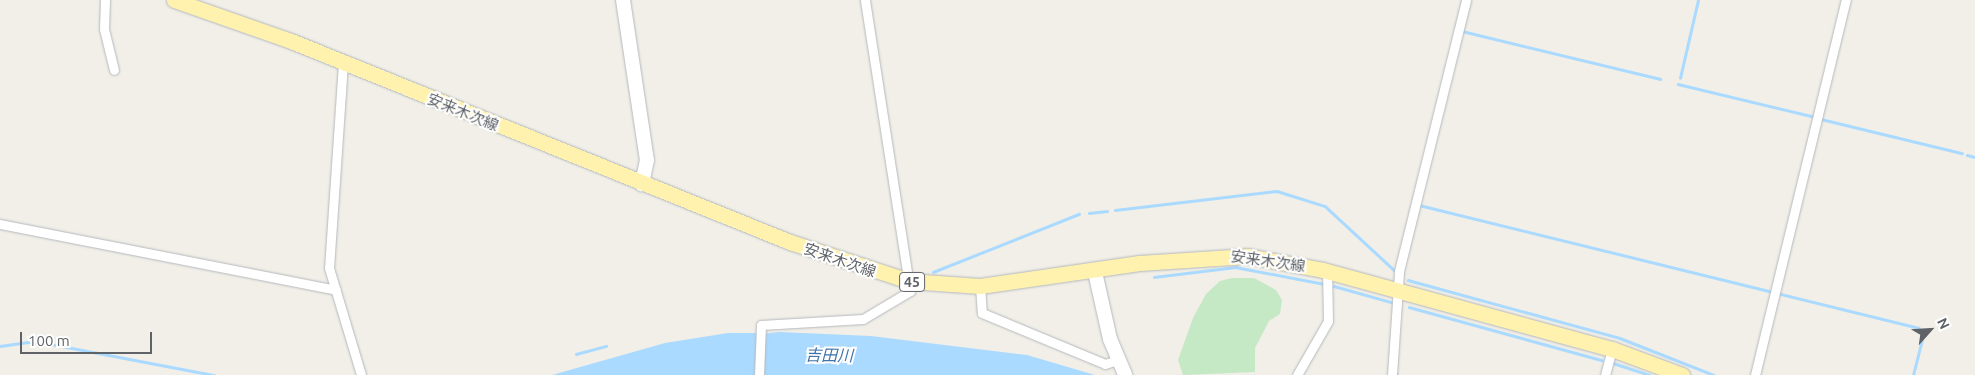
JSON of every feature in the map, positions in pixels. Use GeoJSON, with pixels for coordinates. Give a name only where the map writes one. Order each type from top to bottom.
{"type":"FeatureCollection","features":[{"type":"Feature","properties":{"kind":"main road","name":"安来木次線"},"geometry":{"type":"LineString","coordinates":[[174,0],[343,63],[642,184],[869,272],[909,281],[980,286],[1211,255],[1284,260],[1612,349],[1682,375]]}},
{"type":"Feature","properties":{"kind":"street"},"geometry":{"type":"LineString","coordinates":[[105,0],[104,28],[114,70]]}},
{"type":"Feature","properties":{"kind":"street"},"geometry":{"type":"LineString","coordinates":[[623,0],[647,160],[642,184]]}},
{"type":"Feature","properties":{"kind":"street"},"geometry":{"type":"LineString","coordinates":[[759,375],[759,330],[767,323],[863,319],[907,295],[909,281],[865,0]]}},
{"type":"Feature","properties":{"kind":"street"},"geometry":{"type":"LineString","coordinates":[[1392,375],[1396,290],[1466,0]]}},
{"type":"Feature","properties":{"kind":"street"},"geometry":{"type":"LineString","coordinates":[[1755,375],[1846,0]]}},
{"type":"Feature","properties":{"kind":"street"},"geometry":{"type":"LineString","coordinates":[[343,63],[330,268],[361,375]]}},
{"type":"Feature","properties":{"kind":"street"},"geometry":{"type":"LineString","coordinates":[[0,224],[336,290]]}},
{"type":"Feature","properties":{"kind":"street"},"geometry":{"type":"LineString","coordinates":[[1296,375],[1328,321],[1327,271]]}},
{"type":"Feature","properties":{"kind":"street"},"geometry":{"type":"LineString","coordinates":[[1095,272],[1117,360],[1125,375]]}},
{"type":"Feature","properties":{"kind":"street"},"geometry":{"type":"LineString","coordinates":[[980,286],[982,314],[1105,364],[1117,360]]}},
{"type":"Feature","properties":{"kind":"street"},"geometry":{"type":"LineString","coordinates":[[1606,375],[1612,349]]}},
{"type":"Feature","properties":{"kind":"green space"},"geometry":{"type":"Polygon","coordinates":[[[1232,278],[1254,278],[1276,290],[1282,300],[1280,314],[1269,321],[1255,348],[1255,372],[1183,375],[1178,360],[1193,318],[1206,294],[1220,281],[1232,278]]]}},
{"type":"Feature","properties":{"kind":"water","name":"吉田川"},"geometry":{"type":"Polygon","coordinates":[[[779,332],[871,336],[1027,355],[1095,375],[760,375],[761,334],[779,332]]]}},
{"type":"Feature","properties":{"kind":"water"},"geometry":{"type":"Polygon","coordinates":[[[728,333],[758,333],[758,375],[552,375],[665,343],[728,333]]]}},
{"type":"Feature","properties":{"kind":"waterway"},"geometry":{"type":"LineString","coordinates":[[1680,78],[1698,0]]}},
{"type":"Feature","properties":{"kind":"waterway"},"geometry":{"type":"LineString","coordinates":[[1462,31],[1660,79]]}},
{"type":"Feature","properties":{"kind":"waterway"},"geometry":{"type":"LineString","coordinates":[[1678,84],[1815,117]]}},
{"type":"Feature","properties":{"kind":"waterway"},"geometry":{"type":"LineString","coordinates":[[1821,119],[1962,153]]}},
{"type":"Feature","properties":{"kind":"waterway"},"geometry":{"type":"LineString","coordinates":[[1967,155],[1975,157]]}},
{"type":"Feature","properties":{"kind":"waterway"},"geometry":{"type":"LineString","coordinates":[[1115,210],[1277,191],[1325,206],[1394,270]]}},
{"type":"Feature","properties":{"kind":"waterway"},"geometry":{"type":"LineString","coordinates":[[1419,205],[1772,292]]}},
{"type":"Feature","properties":{"kind":"waterway"},"geometry":{"type":"LineString","coordinates":[[1089,213],[1107,211]]}},
{"type":"Feature","properties":{"kind":"waterway"},"geometry":{"type":"LineString","coordinates":[[933,272],[1079,214]]}},
{"type":"Feature","properties":{"kind":"waterway"},"geometry":{"type":"LineString","coordinates":[[1154,277],[1235,267],[1325,284]]}},
{"type":"Feature","properties":{"kind":"waterway"},"geometry":{"type":"LineString","coordinates":[[1408,280],[1620,338],[1714,375]]}},
{"type":"Feature","properties":{"kind":"waterway"},"geometry":{"type":"LineString","coordinates":[[1334,286],[1391,302]]}},
{"type":"Feature","properties":{"kind":"waterway"},"geometry":{"type":"LineString","coordinates":[[1777,293],[1919,328]]}},
{"type":"Feature","properties":{"kind":"waterway"},"geometry":{"type":"LineString","coordinates":[[1409,307],[1602,360]]}},
{"type":"Feature","properties":{"kind":"waterway"},"geometry":{"type":"LineString","coordinates":[[1913,375],[1924,332]]}},
{"type":"Feature","properties":{"kind":"waterway"},"geometry":{"type":"LineString","coordinates":[[0,346],[28,342],[56,345],[214,375]]}},
{"type":"Feature","properties":{"kind":"waterway"},"geometry":{"type":"LineString","coordinates":[[576,354],[606,346]]}},
{"type":"Feature","properties":{"kind":"waterway"},"geometry":{"type":"LineString","coordinates":[[1613,363],[1649,375]]}}]}
